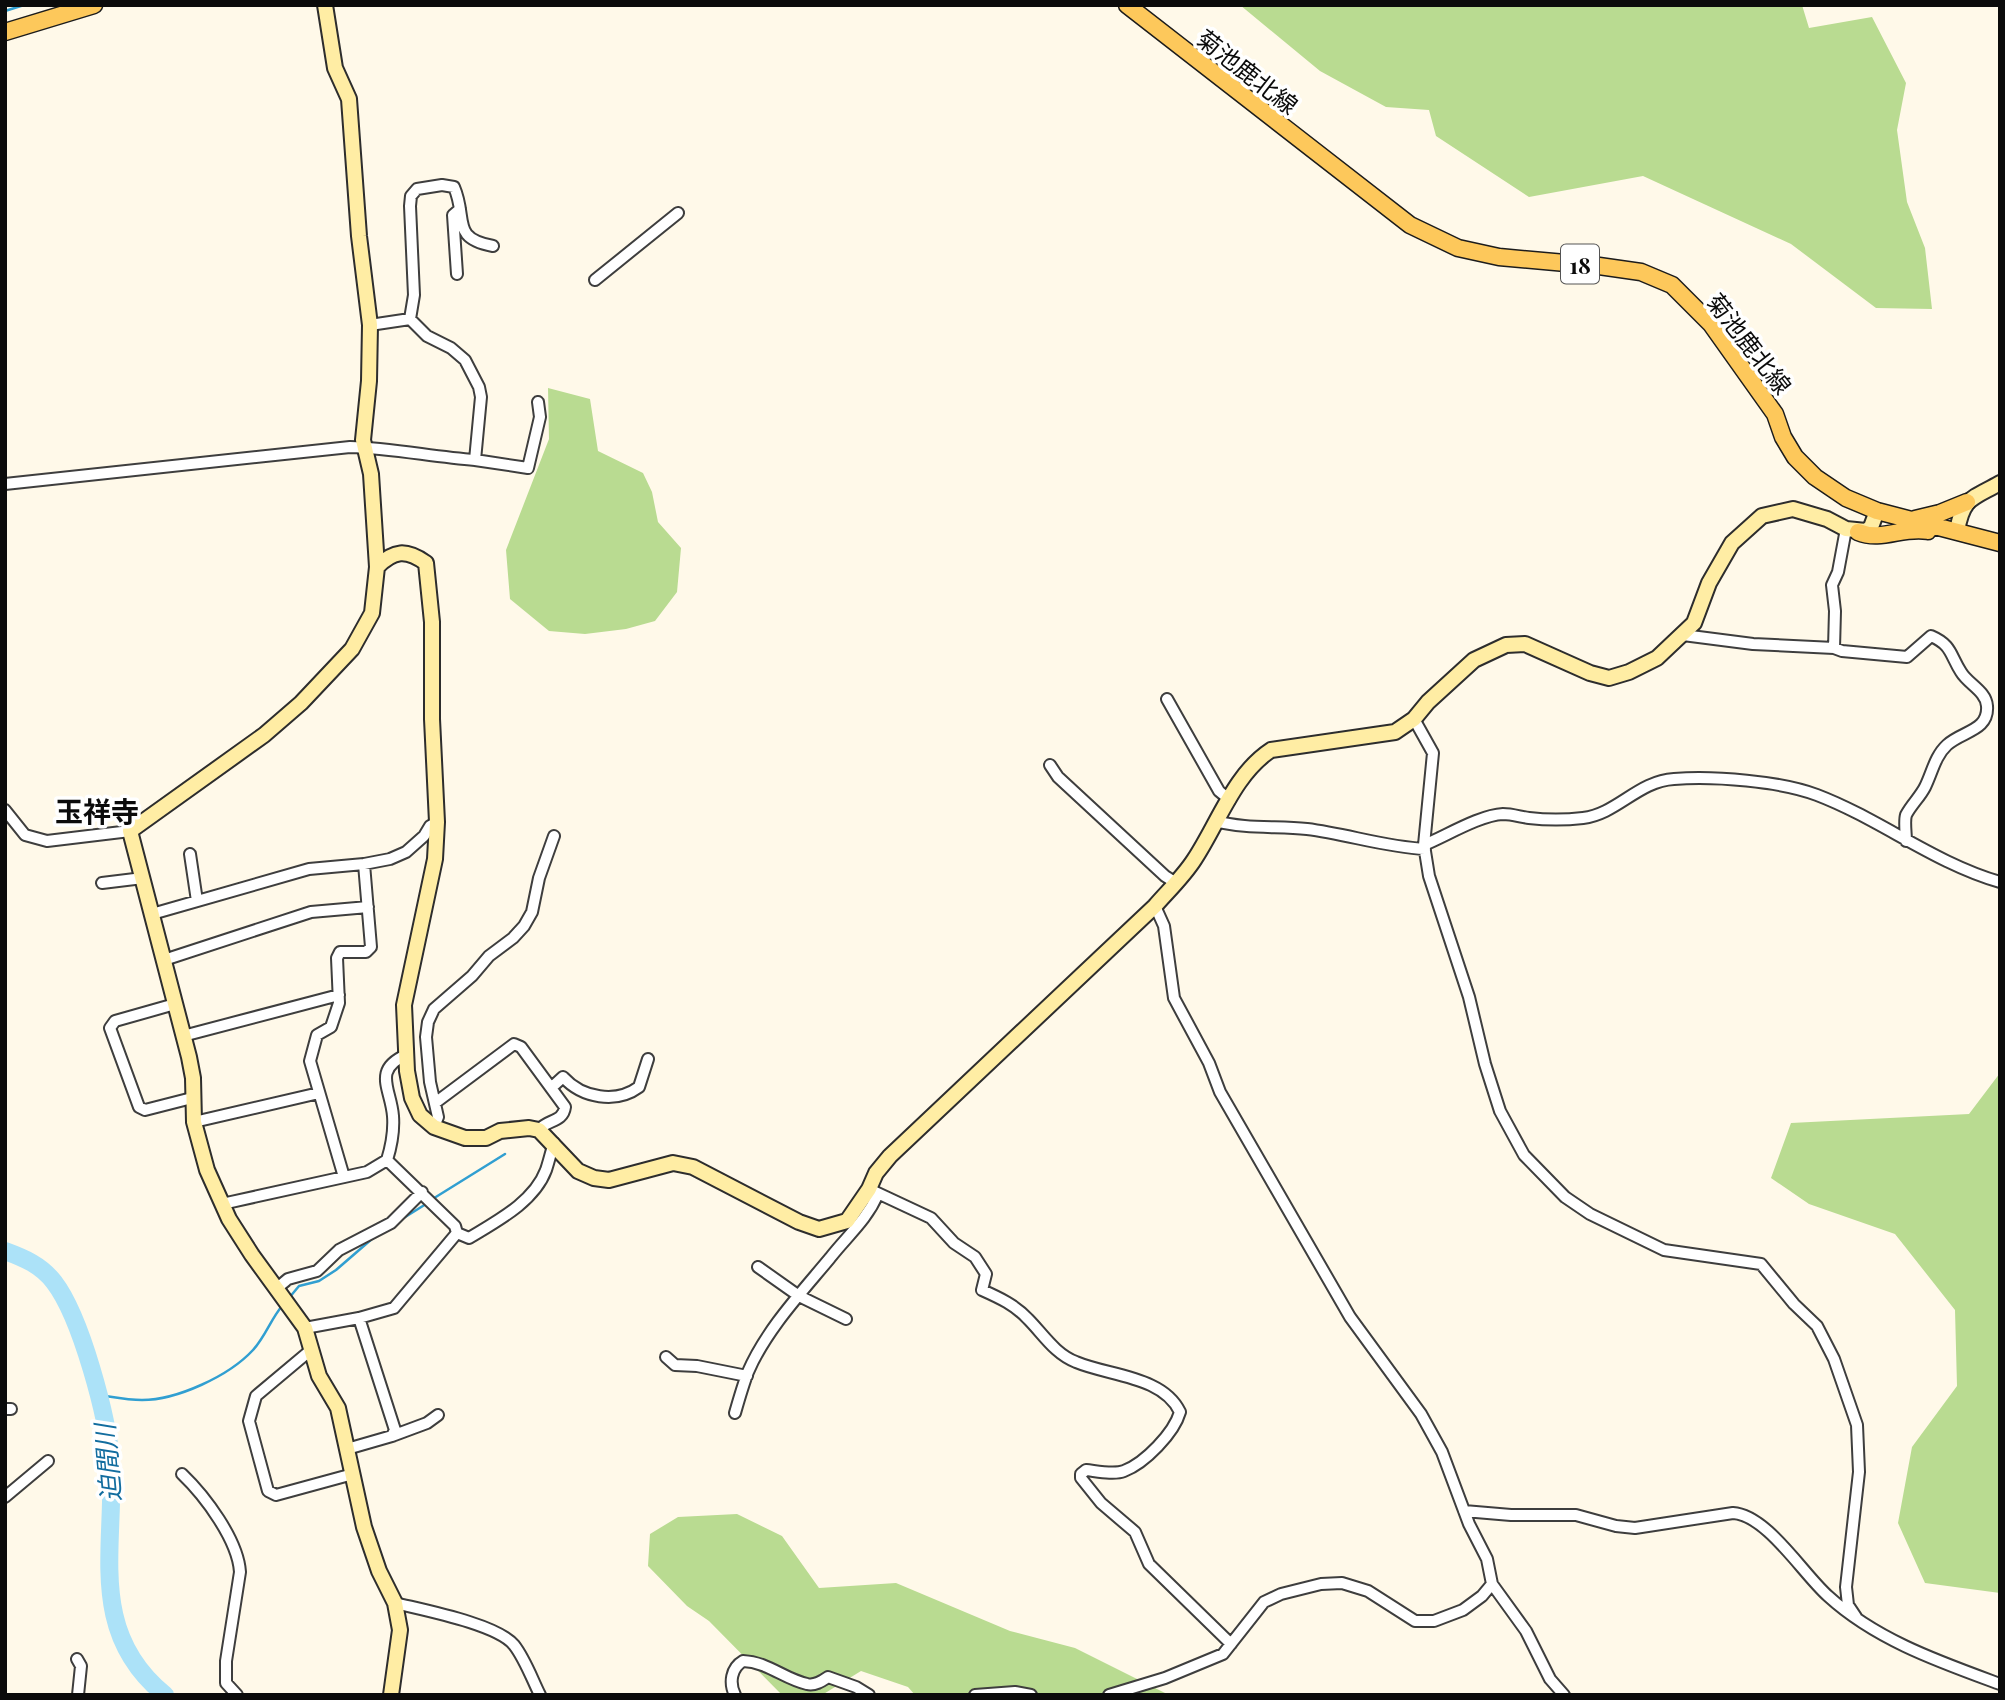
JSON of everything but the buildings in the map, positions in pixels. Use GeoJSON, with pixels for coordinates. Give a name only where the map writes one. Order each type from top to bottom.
{"type":"FeatureCollection","features":[{"type":"Feature","properties":{"kind":"main road"},"geometry":{"type":"LineString","coordinates":[[5,32],[94,5]]}},
{"type":"Feature","properties":{"kind":"main road","name":"菊池鹿北線"},"geometry":{"type":"LineString","coordinates":[[1127,5],[1410,225],[1458,248],[1499,257],[1641,272],[1672,285],[1711,324],[1732,352],[1775,414],[1783,437],[1795,457],[1815,477],[1846,498],[1877,511],[2000,543]]}},
{"type":"Feature","properties":{"kind":"main road"},"geometry":{"type":"LineString","coordinates":[[1909,520],[1940,513],[1967,502]]}},
{"type":"Feature","properties":{"kind":"main road"},"geometry":{"type":"LineString","coordinates":[[1852,530],[1877,537],[1917,529],[1963,532]]}},
{"type":"Feature","properties":{"kind":"street"},"geometry":{"type":"LineString","coordinates":[[5,810],[26,835],[47,841],[130,831],[264,735],[301,703],[352,649],[372,613],[377,567],[371,474],[363,447],[369,381],[370,325],[359,236],[349,99],[335,68],[325,5]]}},
{"type":"Feature","properties":{"kind":"street"},"geometry":{"type":"LineString","coordinates":[[410,319],[414,295],[411,196],[417,189],[442,185],[454,187],[465,233],[473,242],[493,246]]}},
{"type":"Feature","properties":{"kind":"street"},"geometry":{"type":"LineString","coordinates":[[457,274],[453,215],[460,209]]}},
{"type":"Feature","properties":{"kind":"street"},"geometry":{"type":"LineString","coordinates":[[595,280],[678,213]]}},
{"type":"Feature","properties":{"kind":"street"},"geometry":{"type":"LineString","coordinates":[[370,325],[410,319]]}},
{"type":"Feature","properties":{"kind":"street"},"geometry":{"type":"LineString","coordinates":[[410,319],[427,337],[451,348],[465,360],[478,387],[481,397],[475,460]]}},
{"type":"Feature","properties":{"kind":"street"},"geometry":{"type":"LineString","coordinates":[[5,484],[363,447],[528,467],[540,417],[538,402]]}},
{"type":"Feature","properties":{"kind":"street"},"geometry":{"type":"LineString","coordinates":[[1963,532],[1961,511],[1967,502],[2000,484]]}},
{"type":"Feature","properties":{"kind":"street"},"geometry":{"type":"LineString","coordinates":[[735,1413],[757,1354],[836,1250],[860,1226],[874,1191],[876,1173],[890,1156],[1155,906],[1194,861],[1215,821],[1260,757],[1271,750],[1395,732],[1414,719],[1428,702],[1474,660],[1506,645],[1525,644],[1590,673],[1609,678],[1629,672],[1657,658],[1694,623],[1709,583],[1732,543],[1762,516],[1793,509],[1819,516],[1852,530],[1867,531],[1877,511]]}},
{"type":"Feature","properties":{"kind":"street"},"geometry":{"type":"LineString","coordinates":[[1834,648],[1835,611],[1832,585],[1839,572],[1852,530]]}},
{"type":"Feature","properties":{"kind":"street"},"geometry":{"type":"LineString","coordinates":[[377,567],[388,556],[401,551],[415,555],[426,563],[432,622],[431,709],[438,822],[435,859],[404,1005],[406,1055],[412,1098],[420,1115],[434,1127],[465,1138],[486,1138],[500,1131],[529,1128],[539,1130],[578,1171],[594,1178],[609,1180],[673,1163],[693,1167],[799,1222],[819,1229],[847,1221],[874,1191]]}},
{"type":"Feature","properties":{"kind":"street"},"geometry":{"type":"LineString","coordinates":[[1683,635],[1753,644],[1834,648],[1852,653],[1884,653],[1907,657],[1931,636],[1942,641],[1952,652],[1961,673],[1984,696],[1987,704],[1986,719],[1978,728],[1949,743],[1939,755],[1924,789],[1905,816],[1906,841]]}},
{"type":"Feature","properties":{"kind":"street"},"geometry":{"type":"LineString","coordinates":[[1167,699],[1219,791],[1230,800]]}},
{"type":"Feature","properties":{"kind":"street"},"geometry":{"type":"LineString","coordinates":[[1414,719],[1433,753],[1424,847],[1429,876],[1469,997],[1485,1064],[1500,1111],[1524,1155],[1565,1198],[1590,1214],[1664,1250],[1761,1264],[1794,1304],[1817,1325],[1834,1359],[1857,1424],[1859,1472],[1846,1587],[1847,1605],[1856,1617]]}},
{"type":"Feature","properties":{"kind":"street"},"geometry":{"type":"LineString","coordinates":[[1050,765],[1058,777],[1165,876],[1176,883]]}},
{"type":"Feature","properties":{"kind":"street"},"geometry":{"type":"LineString","coordinates":[[1215,821],[1231,825],[1308,829],[1393,846],[1424,847],[1491,816],[1505,814],[1532,819],[1584,818],[1609,810],[1634,792],[1653,783],[1674,779],[1742,780],[1816,795],[1944,861],[2000,882]]}},
{"type":"Feature","properties":{"kind":"street"},"geometry":{"type":"LineString","coordinates":[[152,914],[309,869],[390,859],[405,852],[424,836],[430,826],[438,822]]}},
{"type":"Feature","properties":{"kind":"street"},"geometry":{"type":"LineString","coordinates":[[130,831],[193,1078],[194,1122],[207,1170],[222,1204],[252,1255],[305,1328],[319,1376],[338,1408],[364,1528],[379,1571],[395,1603],[400,1630],[391,1695]]}},
{"type":"Feature","properties":{"kind":"street"},"geometry":{"type":"LineString","coordinates":[[434,1127],[438,1117],[426,1037],[428,1022],[434,1009],[524,926],[531,912],[539,878],[554,836]]}},
{"type":"Feature","properties":{"kind":"street"},"geometry":{"type":"LineString","coordinates":[[190,854],[197,901]]}},
{"type":"Feature","properties":{"kind":"street"},"geometry":{"type":"LineString","coordinates":[[344,1177],[310,1061],[317,1035],[331,1027],[339,1003],[337,958],[340,952],[366,952],[371,947],[364,864]]}},
{"type":"Feature","properties":{"kind":"street"},"geometry":{"type":"LineString","coordinates":[[102,883],[143,878]]}},
{"type":"Feature","properties":{"kind":"street"},"geometry":{"type":"LineString","coordinates":[[1155,906],[1164,926],[1174,998],[1209,1063],[1220,1092],[1349,1317],[1421,1414],[1442,1451],[1464,1511],[1487,1559],[1492,1584],[1526,1631],[1550,1678],[1564,1695]]}},
{"type":"Feature","properties":{"kind":"street"},"geometry":{"type":"LineString","coordinates":[[164,960],[311,912],[368,907]]}},
{"type":"Feature","properties":{"kind":"street"},"geometry":{"type":"LineString","coordinates":[[183,1036],[339,995]]}},
{"type":"Feature","properties":{"kind":"street"},"geometry":{"type":"LineString","coordinates":[[174,1004],[115,1021],[110,1028],[139,1107],[145,1110],[192,1098]]}},
{"type":"Feature","properties":{"kind":"street"},"geometry":{"type":"LineString","coordinates":[[435,1103],[514,1044],[522,1047],[565,1107],[559,1119],[544,1124],[539,1130]]}},
{"type":"Feature","properties":{"kind":"street"},"geometry":{"type":"LineString","coordinates":[[387,1160],[393,1116],[385,1077],[390,1066],[406,1055]]}},
{"type":"Feature","properties":{"kind":"street"},"geometry":{"type":"LineString","coordinates":[[551,1088],[563,1077],[573,1089],[612,1099],[639,1087],[648,1059]]}},
{"type":"Feature","properties":{"kind":"street"},"geometry":{"type":"LineString","coordinates":[[194,1122],[319,1094]]}},
{"type":"Feature","properties":{"kind":"street"},"geometry":{"type":"LineString","coordinates":[[387,1160],[422,1192],[454,1226],[457,1233],[469,1238],[519,1205],[539,1183],[546,1171],[554,1143]]}},
{"type":"Feature","properties":{"kind":"street"},"geometry":{"type":"LineString","coordinates":[[222,1204],[367,1172],[387,1160]]}},
{"type":"Feature","properties":{"kind":"street"},"geometry":{"type":"LineString","coordinates":[[874,1191],[930,1218],[954,1243],[975,1257],[986,1274],[982,1290],[1013,1305],[1051,1345],[1068,1358],[1152,1386],[1175,1402],[1180,1412],[1176,1427],[1148,1455],[1123,1472],[1086,1471],[1081,1474],[1081,1478],[1101,1503],[1135,1532],[1149,1563],[1231,1644]]}},
{"type":"Feature","properties":{"kind":"street"},"geometry":{"type":"LineString","coordinates":[[276,1289],[288,1279],[317,1271],[339,1250],[391,1223],[422,1192]]}},
{"type":"Feature","properties":{"kind":"street"},"geometry":{"type":"LineString","coordinates":[[305,1328],[394,1308],[457,1233]]}},
{"type":"Feature","properties":{"kind":"street"},"geometry":{"type":"LineString","coordinates":[[758,1267],[799,1296],[846,1319]]}},
{"type":"Feature","properties":{"kind":"street"},"geometry":{"type":"LineString","coordinates":[[359,1318],[395,1430],[392,1436]]}},
{"type":"Feature","properties":{"kind":"street"},"geometry":{"type":"LineString","coordinates":[[312,1349],[256,1396],[249,1421],[268,1491],[276,1495],[353,1474]]}},
{"type":"Feature","properties":{"kind":"street"},"geometry":{"type":"LineString","coordinates":[[666,1357],[675,1365],[697,1366],[747,1376]]}},
{"type":"Feature","properties":{"kind":"street"},"geometry":{"type":"LineString","coordinates":[[348,1449],[427,1423],[438,1415]]}},
{"type":"Feature","properties":{"kind":"street"},"geometry":{"type":"LineString","coordinates":[[5,1497],[48,1461]]}},
{"type":"Feature","properties":{"kind":"street"},"geometry":{"type":"LineString","coordinates":[[182,1474],[202,1493],[239,1559],[240,1572],[226,1661],[226,1683],[237,1695]]}},
{"type":"Feature","properties":{"kind":"street"},"geometry":{"type":"LineString","coordinates":[[1464,1511],[1576,1515],[1616,1526],[1635,1528],[1733,1513],[1745,1514],[1760,1524],[1828,1596],[1856,1617],[1915,1651],[2000,1684]]}},
{"type":"Feature","properties":{"kind":"street"},"geometry":{"type":"LineString","coordinates":[[1109,1695],[1213,1660],[1223,1654],[1264,1602],[1282,1594],[1321,1584],[1342,1583],[1368,1591],[1415,1621],[1434,1621],[1446,1619],[1463,1610],[1482,1596],[1492,1584]]}},
{"type":"Feature","properties":{"kind":"street"},"geometry":{"type":"LineString","coordinates":[[395,1603],[462,1620],[502,1636],[514,1645],[540,1695]]}},
{"type":"Feature","properties":{"kind":"street"},"geometry":{"type":"LineString","coordinates":[[77,1658],[81,1667],[78,1695]]}},
{"type":"Feature","properties":{"kind":"street"},"geometry":{"type":"LineString","coordinates":[[735,1695],[731,1682],[734,1670],[743,1661],[767,1665],[807,1684],[817,1684],[828,1677],[869,1695]]}},
{"type":"Feature","properties":{"kind":"street"},"geometry":{"type":"LineString","coordinates":[[975,1695],[1003,1692],[1031,1695]]}},
{"type":"Feature","properties":{"kind":"green space"},"geometry":{"type":"Polygon","coordinates":[[[1240,5],[1802,5],[1809,28],[1872,17],[1906,83],[1897,130],[1907,202],[1925,248],[1932,309],[1876,308],[1791,244],[1643,176],[1529,197],[1436,136],[1429,110],[1386,107],[1320,71],[1240,5]]]}},
{"type":"Feature","properties":{"kind":"green space"},"geometry":{"type":"Polygon","coordinates":[[[548,388],[590,399],[598,451],[643,473],[652,492],[658,522],[681,548],[677,592],[655,621],[626,629],[585,634],[549,631],[510,599],[506,550],[549,439],[548,388]]]}},
{"type":"Feature","properties":{"kind":"green space"},"geometry":{"type":"Polygon","coordinates":[[[2000,1073],[2000,1593],[1925,1583],[1898,1523],[1912,1447],[1957,1386],[1955,1310],[1895,1234],[1809,1204],[1771,1178],[1791,1123],[1969,1114],[2000,1073]]]}},
{"type":"Feature","properties":{"kind":"green space"},"geometry":{"type":"Polygon","coordinates":[[[737,1514],[782,1536],[819,1588],[896,1583],[1010,1631],[1075,1648],[1169,1695],[915,1695],[908,1687],[861,1671],[822,1695],[782,1695],[709,1621],[687,1606],[648,1566],[650,1534],[678,1517],[737,1514]]]}},
{"type":"Feature","properties":{"kind":"waterway"},"geometry":{"type":"LineString","coordinates":[[5,11],[24,5]]}},
{"type":"Feature","properties":{"kind":"waterway"},"geometry":{"type":"LineString","coordinates":[[431,1200],[505,1154]]}},
{"type":"Feature","properties":{"kind":"waterway"},"geometry":{"type":"LineString","coordinates":[[402,1219],[426,1204]]}},
{"type":"Feature","properties":{"kind":"waterway"},"geometry":{"type":"LineString","coordinates":[[289,1298],[299,1286],[319,1281],[336,1270],[373,1238]]}},
{"type":"Feature","properties":{"kind":"waterway","name":"迫間川"},"geometry":{"type":"LineString","coordinates":[[5,1251],[25,1259],[49,1276],[64,1298],[83,1343],[99,1395],[109,1444],[110,1588],[115,1617],[124,1644],[140,1670],[165,1695]]}},
{"type":"Feature","properties":{"kind":"waterway"},"geometry":{"type":"LineString","coordinates":[[99,1395],[131,1400],[156,1399],[202,1385],[243,1360],[261,1339],[282,1306]]}},
{"type":"Feature","properties":{"kind":"district","name":"玉祥寺"},"geometry":{"type":"Point","coordinates":[97,810]}}]}
